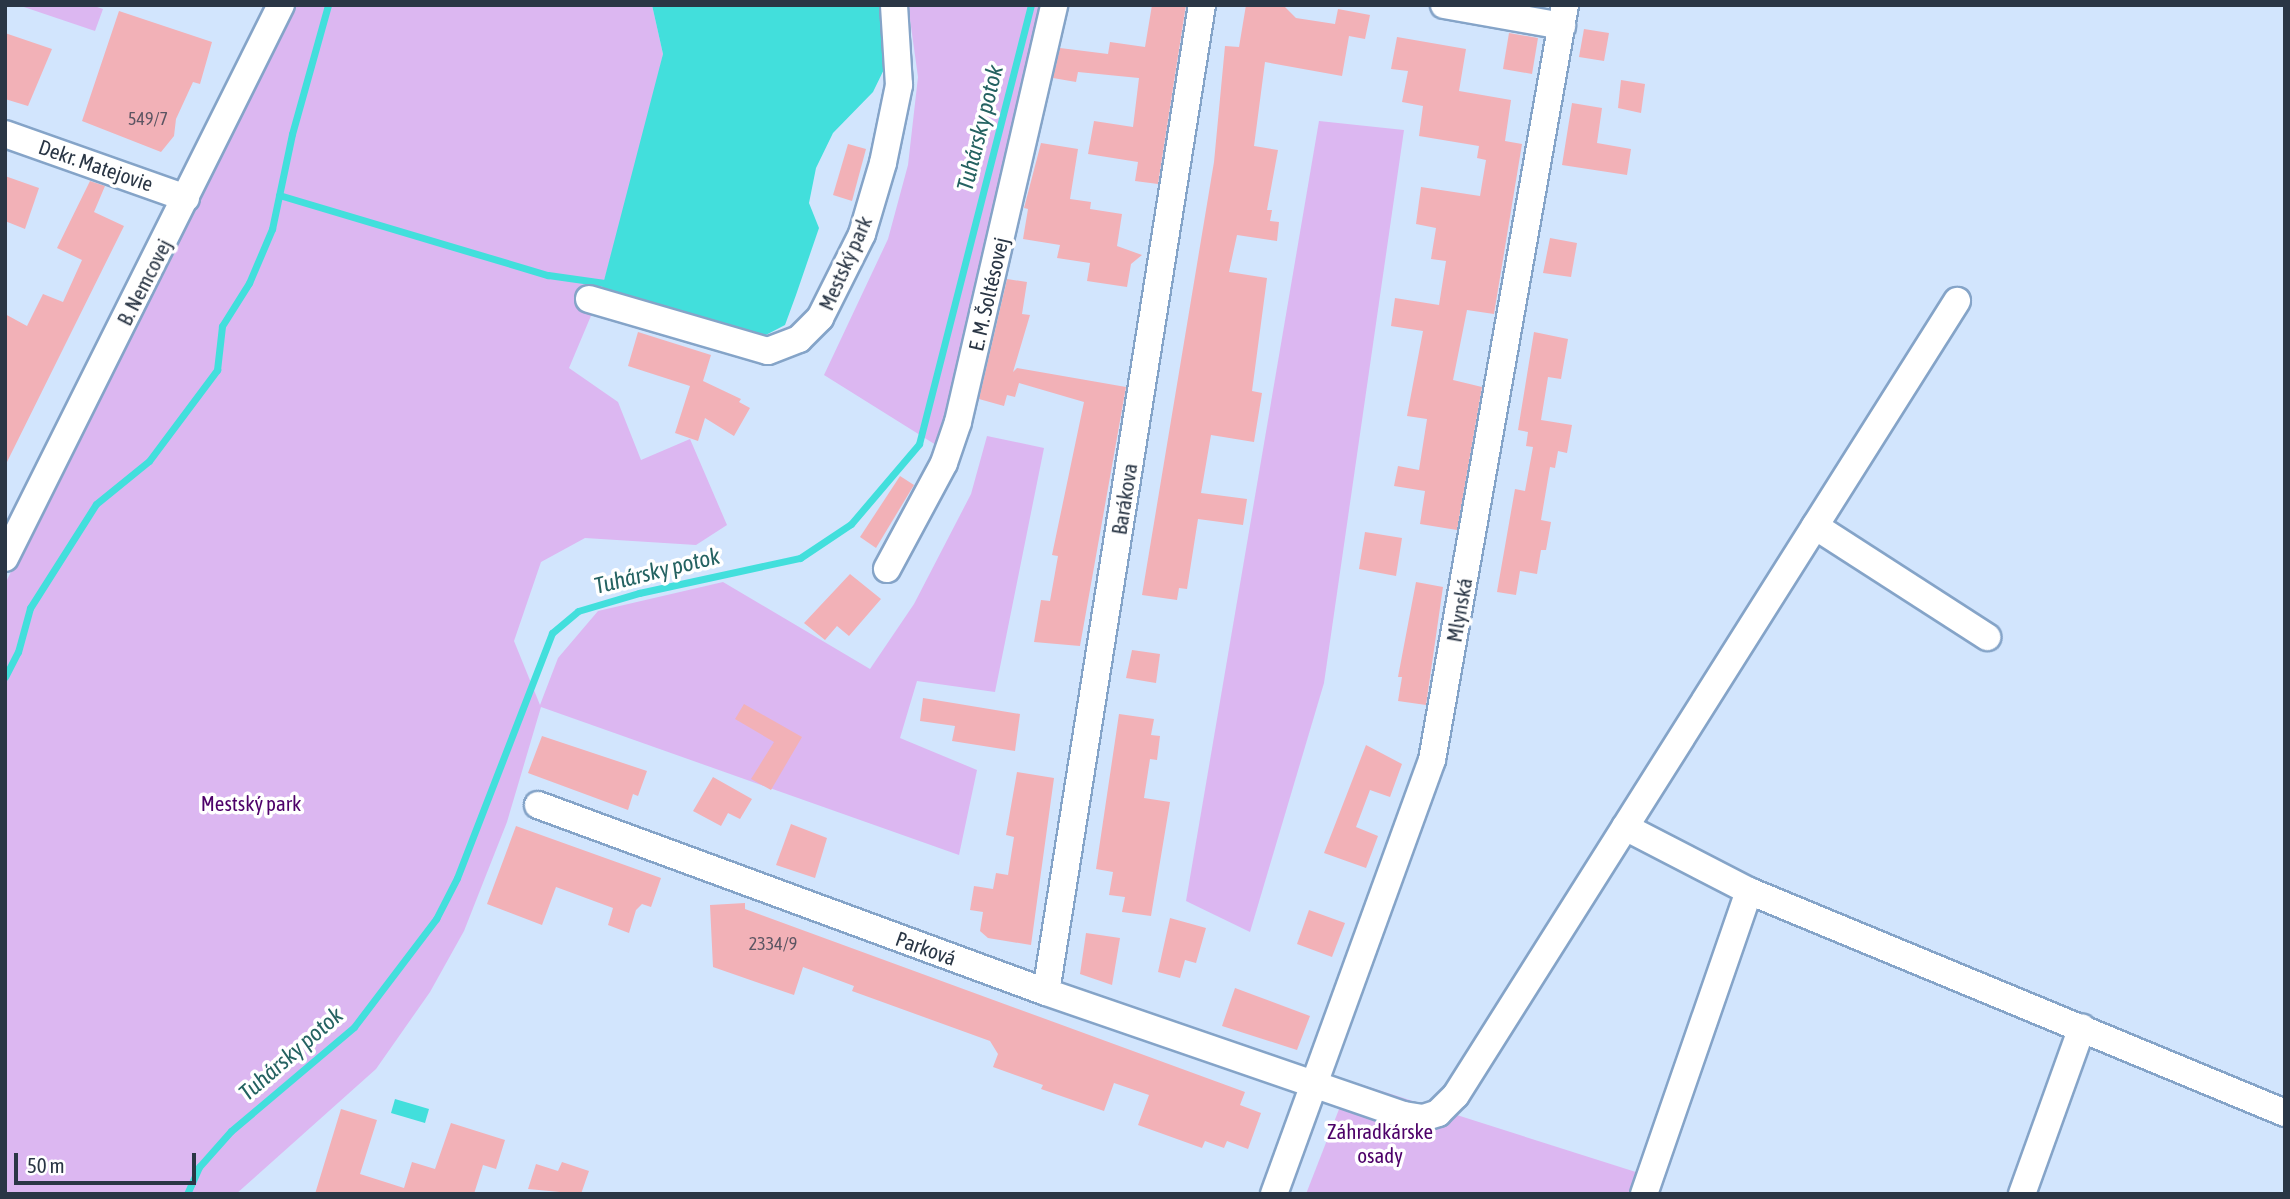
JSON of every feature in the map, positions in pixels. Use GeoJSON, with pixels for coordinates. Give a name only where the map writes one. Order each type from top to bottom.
{"type":"FeatureCollection","features":[{"type":"Feature","properties":{"kind":"street","name":"B. Nemcovej"},"geometry":{"type":"LineString","coordinates":[[5,558],[281,5]]}},
{"type":"Feature","properties":{"kind":"street","name":"Mestský park"},"geometry":{"type":"LineString","coordinates":[[589,299],[768,351],[799,339],[820,318],[862,234],[883,163],[899,85],[894,5]]}},
{"type":"Feature","properties":{"kind":"street","name":"E. M. Šoltésovej"},"geometry":{"type":"LineString","coordinates":[[887,569],[944,463],[958,422],[1055,5]]}},
{"type":"Feature","properties":{"kind":"street","name":"Barákova"},"geometry":{"type":"LineString","coordinates":[[1046,992],[1202,5]]}},
{"type":"Feature","properties":{"kind":"street"},"geometry":{"type":"LineString","coordinates":[[1444,5],[1564,15]]}},
{"type":"Feature","properties":{"kind":"street","name":"Mlynská"},"geometry":{"type":"LineString","coordinates":[[1274,1194],[1432,760],[1564,15]]}},
{"type":"Feature","properties":{"kind":"street","name":"Dekr. Matejovie"},"geometry":{"type":"LineString","coordinates":[[5,134],[186,198]]}},
{"type":"Feature","properties":{"kind":"street"},"geometry":{"type":"LineString","coordinates":[[1957,301],[1625,827],[1748,891],[2285,1113]]}},
{"type":"Feature","properties":{"kind":"street"},"geometry":{"type":"LineString","coordinates":[[1815,526],[1987,637]]}},
{"type":"Feature","properties":{"kind":"street","name":"Parková"},"geometry":{"type":"LineString","coordinates":[[538,805],[1046,992],[1404,1115],[1423,1118],[1438,1113],[1456,1095],[1625,827]]}},
{"type":"Feature","properties":{"kind":"street"},"geometry":{"type":"LineString","coordinates":[[1644,1194],[1748,891]]}},
{"type":"Feature","properties":{"kind":"street"},"geometry":{"type":"LineString","coordinates":[[2022,1194],[2082,1027]]}},
{"type":"Feature","properties":{"kind":"green space"},"geometry":{"type":"Polygon","coordinates":[[[18,5],[91,5],[103,9],[95,31],[18,5]]]}},
{"type":"Feature","properties":{"kind":"green space","name":"Mestský park"},"geometry":{"type":"Polygon","coordinates":[[[290,5],[652,5],[663,54],[650,117],[601,292],[569,368],[618,402],[641,460],[690,439],[727,525],[696,545],[585,538],[541,562],[514,641],[540,705],[558,658],[598,611],[723,582],[870,669],[914,604],[971,494],[987,436],[1044,448],[995,692],[917,681],[900,738],[977,770],[959,855],[541,707],[507,822],[464,931],[430,992],[376,1069],[236,1194],[5,1194],[5,584],[290,5]]]}},
{"type":"Feature","properties":{"kind":"green space"},"geometry":{"type":"Polygon","coordinates":[[[908,5],[1049,5],[944,450],[824,375],[888,239],[908,165],[918,77],[908,5]]]}},
{"type":"Feature","properties":{"kind":"green space"},"geometry":{"type":"Polygon","coordinates":[[[1319,121],[1404,130],[1324,683],[1250,932],[1186,901],[1319,121]]]}},
{"type":"Feature","properties":{"kind":"green space","name":"Záhradkárske osady"},"geometry":{"type":"Polygon","coordinates":[[[1350,1081],[1661,1180],[1654,1194],[1306,1194],[1350,1081]]]}},
{"type":"Feature","properties":{"kind":"shaded area"},"geometry":{"type":"Polygon","coordinates":[[[652,5],[882,5],[890,57],[873,92],[833,133],[816,168],[809,203],[819,228],[785,325],[758,339],[601,292],[663,54],[652,5]]]}},
{"type":"Feature","properties":{"kind":"shaded area"},"geometry":{"type":"Polygon","coordinates":[[[395,1099],[429,1109],[425,1123],[391,1113],[395,1099]]]}},
{"type":"Feature","properties":{"kind":"building"},"geometry":{"type":"Polygon","coordinates":[[[1152,5],[1186,5],[1158,184],[1135,181],[1138,162],[1088,154],[1094,121],[1133,127],[1139,78],[1078,72],[1076,82],[1053,78],[1060,48],[1108,54],[1110,42],[1145,47],[1152,5]]]}},
{"type":"Feature","properties":{"kind":"building"},"geometry":{"type":"Polygon","coordinates":[[[1246,5],[1283,5],[1296,18],[1335,24],[1338,9],[1370,15],[1365,39],[1349,36],[1342,76],[1265,62],[1254,146],[1278,150],[1267,210],[1272,210],[1270,221],[1279,222],[1277,241],[1237,235],[1229,272],[1267,278],[1252,391],[1262,393],[1254,442],[1211,435],[1201,493],[1247,499],[1243,525],[1198,519],[1187,589],[1179,588],[1177,600],[1142,595],[1214,162],[1225,46],[1239,47],[1246,5]]]}},
{"type":"Feature","properties":{"kind":"building"},"geometry":{"type":"Polygon","coordinates":[[[119,11],[212,42],[200,84],[193,82],[176,119],[174,136],[161,152],[82,121],[119,11]]]}},
{"type":"Feature","properties":{"kind":"building"},"geometry":{"type":"Polygon","coordinates":[[[1584,29],[1609,33],[1604,61],[1579,57],[1584,29]]]}},
{"type":"Feature","properties":{"kind":"building"},"geometry":{"type":"Polygon","coordinates":[[[5,33],[52,49],[28,106],[5,99],[5,33]]]}},
{"type":"Feature","properties":{"kind":"building"},"geometry":{"type":"Polygon","coordinates":[[[1509,33],[1538,38],[1532,74],[1503,69],[1509,33]]]}},
{"type":"Feature","properties":{"kind":"building"},"geometry":{"type":"Polygon","coordinates":[[[1397,37],[1466,49],[1459,91],[1511,100],[1505,141],[1522,144],[1494,314],[1467,310],[1453,380],[1482,387],[1457,530],[1420,524],[1425,491],[1394,486],[1398,466],[1419,470],[1427,419],[1407,416],[1423,331],[1391,326],[1395,298],[1439,305],[1446,261],[1431,259],[1436,228],[1416,224],[1421,187],[1480,196],[1486,160],[1477,158],[1479,146],[1419,136],[1423,106],[1402,102],[1408,71],[1391,69],[1397,37]]]}},
{"type":"Feature","properties":{"kind":"building"},"geometry":{"type":"Polygon","coordinates":[[[1621,80],[1645,84],[1641,113],[1618,108],[1621,80]]]}},
{"type":"Feature","properties":{"kind":"building"},"geometry":{"type":"Polygon","coordinates":[[[1572,103],[1602,108],[1597,143],[1631,149],[1627,175],[1562,165],[1572,103]]]}},
{"type":"Feature","properties":{"kind":"building"},"geometry":{"type":"Polygon","coordinates":[[[1041,143],[1078,149],[1070,199],[1091,202],[1090,209],[1122,214],[1117,246],[1142,255],[1131,264],[1127,287],[1087,281],[1090,263],[1057,258],[1060,245],[1023,239],[1028,209],[1024,208],[1041,143]]]}},
{"type":"Feature","properties":{"kind":"building"},"geometry":{"type":"Polygon","coordinates":[[[848,144],[866,149],[852,201],[833,195],[848,144]]]}},
{"type":"Feature","properties":{"kind":"building"},"geometry":{"type":"Polygon","coordinates":[[[5,176],[39,188],[25,229],[5,221],[5,176]]]}},
{"type":"Feature","properties":{"kind":"building"},"geometry":{"type":"Polygon","coordinates":[[[90,181],[105,186],[94,212],[124,226],[5,466],[5,314],[27,326],[43,294],[63,302],[82,260],[57,248],[90,181]]]}},
{"type":"Feature","properties":{"kind":"building"},"geometry":{"type":"Polygon","coordinates":[[[1550,238],[1577,243],[1571,277],[1543,273],[1550,238]]]}},
{"type":"Feature","properties":{"kind":"building"},"geometry":{"type":"Polygon","coordinates":[[[1007,279],[1027,282],[1022,314],[1030,315],[1013,372],[1017,368],[1126,387],[1080,646],[1034,642],[1041,600],[1050,601],[1058,556],[1052,555],[1084,402],[1019,383],[1015,397],[1007,395],[1004,406],[979,399],[1007,279]]]}},
{"type":"Feature","properties":{"kind":"building"},"geometry":{"type":"Polygon","coordinates":[[[638,332],[711,355],[703,381],[741,399],[739,402],[750,408],[734,436],[705,418],[698,441],[675,433],[690,386],[628,366],[638,332]]]}},
{"type":"Feature","properties":{"kind":"building"},"geometry":{"type":"Polygon","coordinates":[[[1534,332],[1568,339],[1561,379],[1548,377],[1541,420],[1572,425],[1567,453],[1558,451],[1555,468],[1550,467],[1541,520],[1551,522],[1546,550],[1541,550],[1537,574],[1520,571],[1516,595],[1497,592],[1515,489],[1525,491],[1533,447],[1526,446],[1528,432],[1518,430],[1534,332]]]}},
{"type":"Feature","properties":{"kind":"building"},"geometry":{"type":"Polygon","coordinates":[[[900,476],[914,485],[876,548],[860,537],[900,476]]]}},
{"type":"Feature","properties":{"kind":"building"},"geometry":{"type":"Polygon","coordinates":[[[1365,532],[1402,538],[1396,576],[1359,569],[1365,532]]]}},
{"type":"Feature","properties":{"kind":"building"},"geometry":{"type":"Polygon","coordinates":[[[850,574],[881,599],[849,636],[837,626],[825,640],[804,623],[850,574]]]}},
{"type":"Feature","properties":{"kind":"building"},"geometry":{"type":"Polygon","coordinates":[[[1416,582],[1443,587],[1426,705],[1398,701],[1402,677],[1398,677],[1416,582]]]}},
{"type":"Feature","properties":{"kind":"building"},"geometry":{"type":"Polygon","coordinates":[[[1132,650],[1160,654],[1156,683],[1126,678],[1132,650]]]}},
{"type":"Feature","properties":{"kind":"building"},"geometry":{"type":"Polygon","coordinates":[[[923,698],[1020,714],[1015,751],[952,741],[955,726],[920,721],[923,698]]]}},
{"type":"Feature","properties":{"kind":"building"},"geometry":{"type":"Polygon","coordinates":[[[744,704],[802,737],[771,790],[751,779],[774,742],[735,719],[744,704]]]}},
{"type":"Feature","properties":{"kind":"building"},"geometry":{"type":"Polygon","coordinates":[[[1119,714],[1154,719],[1151,735],[1160,736],[1157,760],[1150,759],[1144,798],[1170,802],[1151,916],[1122,912],[1125,897],[1109,895],[1113,872],[1096,869],[1119,714]]]}},
{"type":"Feature","properties":{"kind":"building"},"geometry":{"type":"Polygon","coordinates":[[[542,736],[647,771],[638,796],[633,794],[628,810],[528,773],[542,736]]]}},
{"type":"Feature","properties":{"kind":"building"},"geometry":{"type":"Polygon","coordinates":[[[1366,745],[1402,764],[1390,797],[1370,790],[1356,827],[1378,836],[1366,868],[1324,853],[1366,745]]]}},
{"type":"Feature","properties":{"kind":"building"},"geometry":{"type":"Polygon","coordinates":[[[1017,772],[1054,778],[1031,945],[988,938],[980,931],[983,912],[970,910],[974,886],[993,889],[996,873],[1008,875],[1014,837],[1006,835],[1017,772]]]}},
{"type":"Feature","properties":{"kind":"building"},"geometry":{"type":"Polygon","coordinates":[[[713,777],[752,799],[740,819],[728,813],[721,826],[693,811],[713,777]]]}},
{"type":"Feature","properties":{"kind":"building"},"geometry":{"type":"Polygon","coordinates":[[[791,824],[827,838],[815,878],[776,865],[791,824]]]}},
{"type":"Feature","properties":{"kind":"building"},"geometry":{"type":"Polygon","coordinates":[[[516,826],[661,878],[651,907],[642,904],[636,910],[629,933],[608,925],[613,908],[556,887],[542,925],[487,904],[516,826]]]}},
{"type":"Feature","properties":{"kind":"building"},"geometry":{"type":"Polygon","coordinates":[[[745,903],[745,909],[1245,1092],[1240,1105],[1261,1113],[1248,1149],[1227,1141],[1224,1148],[1205,1141],[1202,1148],[1138,1125],[1149,1095],[1114,1083],[1104,1111],[1041,1089],[1043,1085],[993,1067],[998,1054],[990,1041],[852,991],[854,986],[803,967],[794,995],[713,967],[710,905],[745,903]]]}},
{"type":"Feature","properties":{"kind":"building"},"geometry":{"type":"Polygon","coordinates":[[[1309,910],[1345,923],[1332,957],[1297,944],[1309,910]]]}},
{"type":"Feature","properties":{"kind":"building"},"geometry":{"type":"Polygon","coordinates":[[[1170,918],[1206,928],[1196,963],[1185,960],[1180,978],[1158,972],[1170,918]]]}},
{"type":"Feature","properties":{"kind":"building"},"geometry":{"type":"Polygon","coordinates":[[[1086,933],[1120,938],[1112,985],[1080,974],[1086,933]]]}},
{"type":"Feature","properties":{"kind":"building"},"geometry":{"type":"Polygon","coordinates":[[[1235,988],[1310,1016],[1297,1050],[1222,1026],[1235,988]]]}},
{"type":"Feature","properties":{"kind":"building"},"geometry":{"type":"Polygon","coordinates":[[[341,1109],[377,1120],[360,1174],[404,1188],[412,1162],[435,1169],[451,1123],[505,1140],[496,1169],[483,1165],[474,1194],[315,1194],[341,1109]]]}},
{"type":"Feature","properties":{"kind":"building"},"geometry":{"type":"Polygon","coordinates":[[[562,1162],[589,1171],[581,1194],[528,1189],[536,1164],[558,1171],[562,1162]]]}},
{"type":"Feature","properties":{"kind":"waterway"},"geometry":{"type":"LineString","coordinates":[[5,677],[18,652],[30,608],[96,504],[149,461],[217,370],[222,326],[249,283],[272,229],[292,134],[328,5]]}},
{"type":"Feature","properties":{"kind":"waterway","name":"Tuhársky potok"},"geometry":{"type":"LineString","coordinates":[[187,1194],[199,1167],[231,1131],[354,1027],[436,919],[457,878],[552,633],[578,611],[639,593],[800,558],[851,524],[919,444],[1031,5]]}},
{"type":"Feature","properties":{"kind":"waterway"},"geometry":{"type":"LineString","coordinates":[[279,195],[548,275],[604,283]]}}]}
